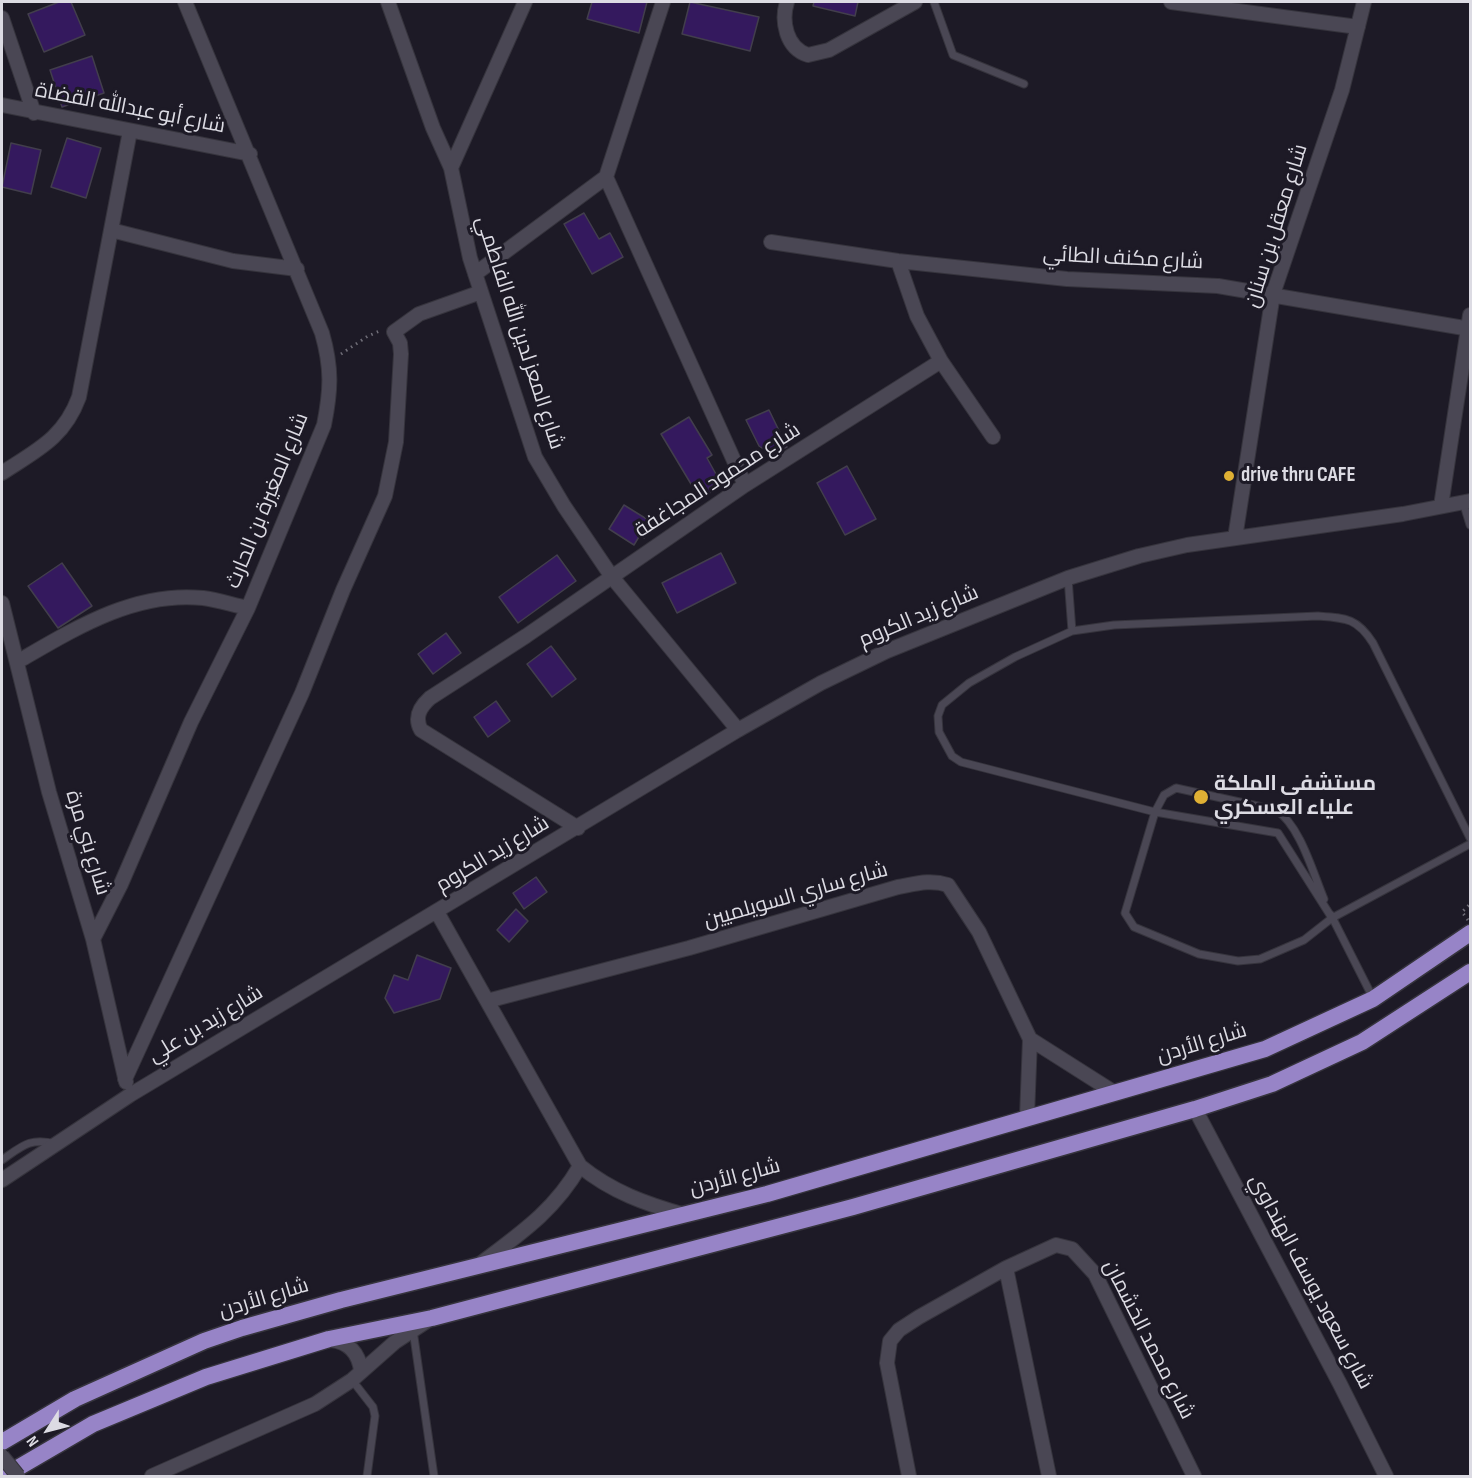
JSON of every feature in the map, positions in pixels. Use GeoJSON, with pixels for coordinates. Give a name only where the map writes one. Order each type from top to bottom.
{"type":"FeatureCollection","features":[{"type":"Feature","properties":{"kind":"highway","name":"شارع الأردن"},"geometry":{"type":"LineString","coordinates":[[2,1442],[75,1399],[204,1341],[341,1300],[686,1215],[1115,1093],[1264,1048],[1373,999],[1470,933]]}},
{"type":"Feature","properties":{"kind":"highway"},"geometry":{"type":"LineString","coordinates":[[4,1476],[93,1424],[206,1377],[329,1340],[432,1318],[853,1207],[1195,1109],[1272,1084],[1334,1056],[1408,1014],[1470,972]]}},
{"type":"Feature","properties":{"kind":"street","name":"شارع المغيرة بن الحارث"},"geometry":{"type":"LineString","coordinates":[[93,939],[121,884],[191,722],[248,608],[324,425],[331,383],[330,362],[322,333],[250,154],[185,2]]}},
{"type":"Feature","properties":{"kind":"street","name":"شارع المعز لدين الله الفاطمي"},"geometry":{"type":"LineString","coordinates":[[388,2],[433,128],[451,168],[464,237],[535,456],[564,506],[612,576],[738,730]]}},
{"type":"Feature","properties":{"kind":"street"},"geometry":{"type":"LineString","coordinates":[[451,168],[525,2]]}},
{"type":"Feature","properties":{"kind":"street"},"geometry":{"type":"LineString","coordinates":[[475,274],[606,177],[663,2]]}},
{"type":"Feature","properties":{"kind":"street"},"geometry":{"type":"LineString","coordinates":[[787,2],[786,32],[794,48],[808,55],[829,50],[915,2]]}},
{"type":"Feature","properties":{"kind":"street"},"geometry":{"type":"LineString","coordinates":[[1171,2],[1358,27]]}},
{"type":"Feature","properties":{"kind":"street","name":"شارع معقل بن سنان"},"geometry":{"type":"LineString","coordinates":[[1235,538],[1273,294],[1319,162],[1364,2]]}},
{"type":"Feature","properties":{"kind":"street"},"geometry":{"type":"LineString","coordinates":[[2,18],[34,113]]}},
{"type":"Feature","properties":{"kind":"street","name":"شارع أبو عبدالله القضاة"},"geometry":{"type":"LineString","coordinates":[[2,105],[250,154]]}},
{"type":"Feature","properties":{"kind":"street"},"geometry":{"type":"LineString","coordinates":[[2,473],[56,437],[71,417],[79,397],[130,131]]}},
{"type":"Feature","properties":{"kind":"street"},"geometry":{"type":"LineString","coordinates":[[606,177],[745,486]]}},
{"type":"Feature","properties":{"kind":"street"},"geometry":{"type":"LineString","coordinates":[[111,230],[233,261],[297,269]]}},
{"type":"Feature","properties":{"kind":"street","name":"شارع مكنف الطائي"},"geometry":{"type":"LineString","coordinates":[[771,242],[898,261],[1067,279],[1185,283],[1470,324]]}},
{"type":"Feature","properties":{"kind":"street"},"geometry":{"type":"LineString","coordinates":[[898,261],[917,316],[941,361],[993,437]]}},
{"type":"Feature","properties":{"kind":"street"},"geometry":{"type":"LineString","coordinates":[[125,1079],[302,693],[343,590],[385,496],[396,442],[399,399],[401,354],[400,343],[394,332],[418,314],[481,292]]}},
{"type":"Feature","properties":{"kind":"street"},"geometry":{"type":"LineString","coordinates":[[1441,506],[1470,324]]}},
{"type":"Feature","properties":{"kind":"street","name":"شارع محمود المجاغفة"},"geometry":{"type":"LineString","coordinates":[[578,828],[421,730],[417,723],[419,710],[430,698],[745,486],[941,361]]}},
{"type":"Feature","properties":{"kind":"street","name":"شارع زيد الكروم"},"geometry":{"type":"LineString","coordinates":[[437,912],[738,730],[821,683],[887,651],[1068,578],[1139,556],[1235,538],[1467,502]]}},
{"type":"Feature","properties":{"kind":"street"},"geometry":{"type":"LineString","coordinates":[[17,662],[78,627],[107,614],[141,603],[173,597],[204,598],[248,608]]}},
{"type":"Feature","properties":{"kind":"street","name":"شارع بني مرة"},"geometry":{"type":"LineString","coordinates":[[2,603],[49,792],[93,939],[130,1095]]}},
{"type":"Feature","properties":{"kind":"street","name":"شارع ساري السويلميين"},"geometry":{"type":"LineString","coordinates":[[487,1001],[689,948],[856,899],[931,881],[948,885],[979,932],[1030,1039],[1027,1117]]}},
{"type":"Feature","properties":{"kind":"street"},"geometry":{"type":"LineString","coordinates":[[437,912],[580,1166],[597,1180],[627,1196],[686,1215]]}},
{"type":"Feature","properties":{"kind":"street","name":"شارع زيد بن علي"},"geometry":{"type":"LineString","coordinates":[[2,1180],[130,1095],[437,912]]}},
{"type":"Feature","properties":{"kind":"street"},"geometry":{"type":"LineString","coordinates":[[1030,1039],[1115,1093]]}},
{"type":"Feature","properties":{"kind":"street","name":"شارع سعود يوسف الهنداوي"},"geometry":{"type":"LineString","coordinates":[[1195,1109],[1386,1476]]}},
{"type":"Feature","properties":{"kind":"street"},"geometry":{"type":"LineString","coordinates":[[476,1266],[542,1216],[566,1190],[580,1166]]}},
{"type":"Feature","properties":{"kind":"street","name":"شارع محمد الخشمان"},"geometry":{"type":"LineString","coordinates":[[909,1476],[887,1363],[890,1341],[899,1330],[919,1317],[1049,1245],[1063,1245],[1080,1256],[1095,1275],[1194,1476]]}},
{"type":"Feature","properties":{"kind":"street"},"geometry":{"type":"LineString","coordinates":[[1006,1268],[1050,1476]]}},
{"type":"Feature","properties":{"kind":"street"},"geometry":{"type":"LineString","coordinates":[[152,1476],[297,1413],[357,1376],[413,1330],[432,1318]]}},
{"type":"Feature","properties":{"kind":"street"},"geometry":{"type":"LineString","coordinates":[[329,1340],[339,1341],[355,1352],[357,1376]]}},
{"type":"Feature","properties":{"kind":"street"},"geometry":{"type":"LineString","coordinates":[[2,1456],[18,1476]]}},
{"type":"Feature","properties":{"kind":"lane"},"geometry":{"type":"LineString","coordinates":[[934,2],[953,56],[1024,84]]}},
{"type":"Feature","properties":{"kind":"lane"},"geometry":{"type":"LineString","coordinates":[[1467,502],[1470,525]]}},
{"type":"Feature","properties":{"kind":"lane"},"geometry":{"type":"LineString","coordinates":[[1068,578],[1072,631]]}},
{"type":"Feature","properties":{"kind":"lane"},"geometry":{"type":"LineString","coordinates":[[1332,918],[1278,833],[1155,812],[987,771],[952,756],[944,743],[938,716],[942,705],[956,692],[1015,657],[1072,631],[1114,625],[1318,616],[1342,617],[1358,623],[1373,642],[1470,838]]}},
{"type":"Feature","properties":{"kind":"lane"},"geometry":{"type":"LineString","coordinates":[[1373,999],[1332,918],[1297,836],[1286,816],[1276,810],[1176,788],[1164,795],[1155,812],[1139,870],[1125,906],[1126,919],[1134,927],[1199,954],[1238,961],[1260,959],[1286,950],[1304,940],[1332,918],[1470,844]]}},
{"type":"Feature","properties":{"kind":"lane"},"geometry":{"type":"LineString","coordinates":[[2,1160],[32,1141],[40,1139],[56,1144]]}},
{"type":"Feature","properties":{"kind":"lane"},"geometry":{"type":"LineString","coordinates":[[413,1330],[434,1476]]}},
{"type":"Feature","properties":{"kind":"lane"},"geometry":{"type":"LineString","coordinates":[[357,1376],[374,1407],[375,1416],[367,1476]]}},
{"type":"Feature","properties":{"kind":"path"},"geometry":{"type":"LineString","coordinates":[[330,362],[377,331],[387,328],[394,332]]}},
{"type":"Feature","properties":{"kind":"path"},"geometry":{"type":"LineString","coordinates":[[1462,912],[1470,904]]}},
{"type":"Feature","properties":{"kind":"building"},"geometry":{"type":"Polygon","coordinates":[[[59,2],[71,2],[85,35],[44,52],[28,14],[59,2]]]}},
{"type":"Feature","properties":{"kind":"building"},"geometry":{"type":"Polygon","coordinates":[[[592,2],[647,2],[639,33],[587,19],[592,2]]]}},
{"type":"Feature","properties":{"kind":"building"},"geometry":{"type":"Polygon","coordinates":[[[690,2],[759,17],[750,51],[682,34],[690,2]]]}},
{"type":"Feature","properties":{"kind":"building"},"geometry":{"type":"Polygon","coordinates":[[[814,2],[858,2],[855,16],[813,6],[814,2]]]}},
{"type":"Feature","properties":{"kind":"building"},"geometry":{"type":"Polygon","coordinates":[[[92,56],[104,93],[62,107],[50,70],[92,56]]]}},
{"type":"Feature","properties":{"kind":"building"},"geometry":{"type":"Polygon","coordinates":[[[67,138],[101,148],[86,198],[51,187],[67,138]]]}},
{"type":"Feature","properties":{"kind":"building"},"geometry":{"type":"Polygon","coordinates":[[[11,143],[41,150],[31,194],[2,187],[11,143]]]}},
{"type":"Feature","properties":{"kind":"building"},"geometry":{"type":"Polygon","coordinates":[[[584,213],[599,239],[610,233],[623,257],[592,274],[564,224],[584,213]]]}},
{"type":"Feature","properties":{"kind":"building"},"geometry":{"type":"Polygon","coordinates":[[[769,410],[787,447],[771,454],[759,446],[746,420],[769,410]]]}},
{"type":"Feature","properties":{"kind":"building"},"geometry":{"type":"Polygon","coordinates":[[[689,417],[712,455],[707,458],[717,476],[713,478],[717,483],[709,488],[711,492],[700,499],[661,434],[689,417]]]}},
{"type":"Feature","properties":{"kind":"building"},"geometry":{"type":"Polygon","coordinates":[[[847,466],[876,519],[845,535],[817,483],[847,466]]]}},
{"type":"Feature","properties":{"kind":"building"},"geometry":{"type":"Polygon","coordinates":[[[624,505],[653,523],[644,538],[640,535],[634,545],[609,529],[624,505]]]}},
{"type":"Feature","properties":{"kind":"building"},"geometry":{"type":"Polygon","coordinates":[[[721,553],[736,583],[677,613],[662,583],[721,553]]]}},
{"type":"Feature","properties":{"kind":"building"},"geometry":{"type":"Polygon","coordinates":[[[557,555],[576,581],[518,623],[499,597],[557,555]]]}},
{"type":"Feature","properties":{"kind":"building"},"geometry":{"type":"Polygon","coordinates":[[[62,563],[92,606],[58,628],[28,586],[62,563]]]}},
{"type":"Feature","properties":{"kind":"building"},"geometry":{"type":"Polygon","coordinates":[[[446,633],[461,653],[433,674],[418,654],[446,633]]]}},
{"type":"Feature","properties":{"kind":"building"},"geometry":{"type":"Polygon","coordinates":[[[551,646],[576,679],[552,697],[527,664],[551,646]]]}},
{"type":"Feature","properties":{"kind":"building"},"geometry":{"type":"Polygon","coordinates":[[[496,701],[510,721],[488,737],[474,717],[496,701]]]}},
{"type":"Feature","properties":{"kind":"building"},"geometry":{"type":"Polygon","coordinates":[[[536,877],[547,892],[524,909],[513,893],[536,877]]]}},
{"type":"Feature","properties":{"kind":"building"},"geometry":{"type":"Polygon","coordinates":[[[516,909],[528,921],[509,942],[497,930],[516,909]]]}},
{"type":"Feature","properties":{"kind":"building"},"geometry":{"type":"Polygon","coordinates":[[[417,955],[451,968],[440,999],[394,1013],[385,998],[394,975],[408,980],[417,955]]]}},
{"type":"Feature","properties":{"kind":"place","name":"drive thru CAFE"},"geometry":{"type":"Point","coordinates":[1229,476]}},
{"type":"Feature","properties":{"kind":"place","name":"مستشفى الملكة علياء العسكري"},"geometry":{"type":"Point","coordinates":[1201,797]}}]}
